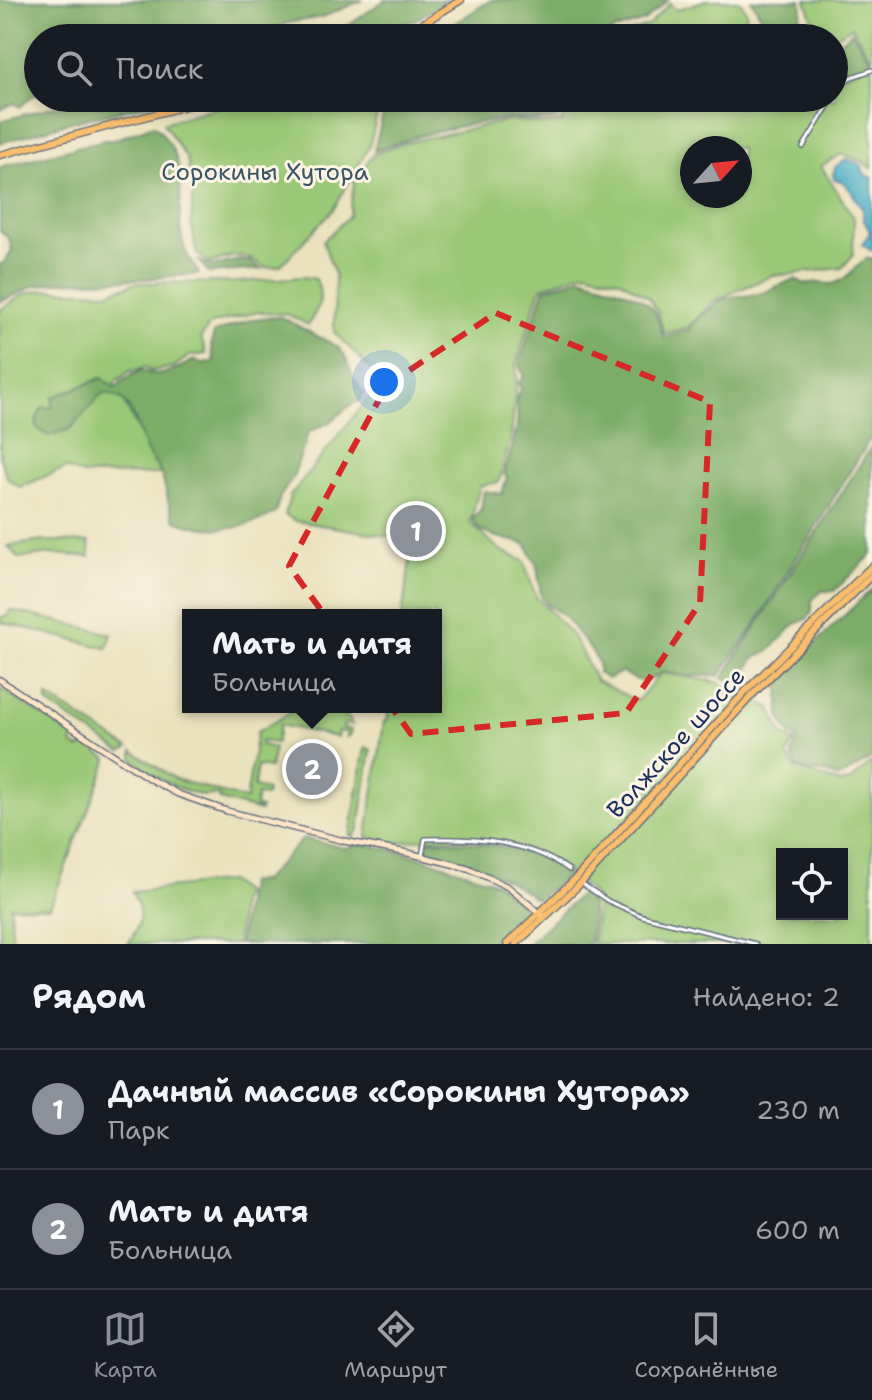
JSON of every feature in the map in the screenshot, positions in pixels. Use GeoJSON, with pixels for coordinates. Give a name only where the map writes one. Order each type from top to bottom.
{"type":"FeatureCollection","features":[{"type":"Feature","properties":{"kind":"main road"},"geometry":{"type":"LineString","coordinates":[[422,24],[461,0]]}},
{"type":"Feature","properties":{"kind":"main road"},"geometry":{"type":"LineString","coordinates":[[0,155],[163,112]]}},
{"type":"Feature","properties":{"kind":"main road","name":"Волжское шоссе"},"geometry":{"type":"LineString","coordinates":[[516,944],[745,692],[872,566]]}},
{"type":"Feature","properties":{"kind":"main road","name":"Волжское шоссе"},"geometry":{"type":"LineString","coordinates":[[507,944],[581,883],[753,694],[872,575]]}},
{"type":"Feature","properties":{"kind":"main road"},"geometry":{"type":"LineString","coordinates":[[0,680],[150,779],[178,794],[227,811],[344,841],[468,868],[508,887],[542,915]]}},
{"type":"Feature","properties":{"kind":"street"},"geometry":{"type":"LineString","coordinates":[[848,79],[872,70]]}},
{"type":"Feature","properties":{"kind":"street"},"geometry":{"type":"LineString","coordinates":[[803,147],[825,112]]}},
{"type":"Feature","properties":{"kind":"street"},"geometry":{"type":"LineString","coordinates":[[422,856],[425,839],[471,839],[516,845],[558,862],[569,870]]}},
{"type":"Feature","properties":{"kind":"street"},"geometry":{"type":"LineString","coordinates":[[581,883],[608,901],[642,916],[756,944]]}},
{"type":"Feature","properties":{"kind":"highlighted area"},"geometry":{"type":"Polygon","coordinates":[[[496,313],[710,402],[700,603],[626,713],[411,734],[289,566],[387,385],[496,313]]]}},
{"type":"Feature","properties":{"kind":"green space"},"geometry":{"type":"Polygon","coordinates":[[[0,0],[363,0],[323,17],[285,24],[24,24],[24,103],[20,107],[14,103],[0,110],[0,0]]]}},
{"type":"Feature","properties":{"kind":"green space"},"geometry":{"type":"Polygon","coordinates":[[[385,0],[447,0],[406,24],[350,24],[385,0]]]}},
{"type":"Feature","properties":{"kind":"green space"},"geometry":{"type":"Polygon","coordinates":[[[491,0],[668,0],[644,21],[634,24],[454,24],[491,0]]]}},
{"type":"Feature","properties":{"kind":"green space"},"geometry":{"type":"Polygon","coordinates":[[[706,0],[739,0],[747,13],[743,24],[650,24],[670,3],[676,10],[706,0]]]}},
{"type":"Feature","properties":{"kind":"green space"},"geometry":{"type":"Polygon","coordinates":[[[751,0],[801,0],[801,24],[765,23],[751,0]]]}},
{"type":"Feature","properties":{"kind":"green space"},"geometry":{"type":"Polygon","coordinates":[[[806,0],[872,0],[872,60],[852,27],[848,29],[848,24],[814,24],[806,0]]]}},
{"type":"Feature","properties":{"kind":"green space"},"geometry":{"type":"Polygon","coordinates":[[[852,32],[869,58],[869,65],[848,69],[848,35],[852,32]]]}},
{"type":"Feature","properties":{"kind":"green space"},"geometry":{"type":"Polygon","coordinates":[[[872,64],[872,169],[842,154],[821,166],[854,218],[853,255],[842,268],[772,276],[714,300],[689,327],[664,334],[658,312],[649,298],[621,280],[585,272],[541,288],[516,365],[511,438],[499,482],[480,486],[470,523],[500,550],[524,561],[536,597],[573,636],[596,681],[637,701],[662,673],[717,682],[771,708],[781,733],[794,741],[787,755],[795,768],[840,783],[851,781],[872,762],[872,944],[775,944],[762,941],[759,944],[592,944],[597,917],[595,898],[565,869],[548,858],[509,844],[489,841],[447,838],[388,843],[367,836],[384,721],[387,721],[388,713],[442,713],[442,609],[403,609],[413,540],[296,521],[285,515],[290,496],[382,381],[334,332],[335,276],[323,241],[349,216],[355,178],[374,154],[404,143],[511,120],[546,124],[563,122],[562,112],[848,112],[848,73],[872,64]]]}},
{"type":"Feature","properties":{"kind":"green space"},"geometry":{"type":"Polygon","coordinates":[[[33,112],[114,112],[0,143],[0,121],[33,112]]]}},
{"type":"Feature","properties":{"kind":"green space","name":"Сорокины Хутора"},"geometry":{"type":"Polygon","coordinates":[[[200,112],[378,112],[370,145],[333,210],[280,266],[265,268],[245,257],[210,263],[197,254],[191,223],[193,191],[187,159],[163,123],[200,112]]]}},
{"type":"Feature","properties":{"kind":"green space"},"geometry":{"type":"Polygon","coordinates":[[[384,112],[555,112],[556,119],[513,119],[473,124],[423,135],[374,151],[384,112]]]}},
{"type":"Feature","properties":{"kind":"green space"},"geometry":{"type":"Polygon","coordinates":[[[154,125],[176,156],[182,236],[187,255],[199,274],[59,282],[34,286],[0,302],[0,264],[12,251],[9,239],[0,230],[0,167],[114,140],[154,125]]]}},
{"type":"Feature","properties":{"kind":"green space"},"geometry":{"type":"Polygon","coordinates":[[[872,258],[872,436],[752,630],[719,676],[682,676],[662,672],[642,681],[621,672],[608,679],[598,673],[598,662],[592,651],[563,615],[547,605],[541,596],[537,566],[526,544],[488,534],[472,519],[481,509],[484,491],[502,494],[507,477],[504,474],[517,428],[519,383],[524,376],[519,365],[544,290],[581,277],[629,293],[652,308],[664,338],[691,329],[691,324],[721,300],[759,294],[795,279],[805,284],[835,283],[872,258]]]}},
{"type":"Feature","properties":{"kind":"green space"},"geometry":{"type":"Polygon","coordinates":[[[199,261],[213,266],[250,261],[261,269],[209,273],[199,261]]]}},
{"type":"Feature","properties":{"kind":"green space"},"geometry":{"type":"Polygon","coordinates":[[[304,277],[316,279],[320,293],[317,308],[308,325],[287,314],[258,312],[211,324],[201,337],[206,354],[189,356],[174,367],[151,371],[147,367],[130,371],[114,383],[161,474],[83,475],[66,468],[20,487],[8,479],[0,459],[0,310],[24,294],[41,290],[109,292],[136,283],[238,282],[304,277]]]}},
{"type":"Feature","properties":{"kind":"green space"},"geometry":{"type":"Polygon","coordinates":[[[281,317],[338,347],[364,394],[360,401],[330,422],[309,432],[293,477],[280,497],[275,513],[263,519],[239,527],[214,529],[175,520],[161,473],[146,450],[132,413],[121,399],[113,395],[103,393],[70,429],[48,436],[37,428],[36,421],[42,407],[52,408],[53,397],[102,378],[115,388],[141,370],[155,374],[195,360],[214,362],[211,344],[214,333],[252,319],[281,317]]]}},
{"type":"Feature","properties":{"kind":"green space"},"geometry":{"type":"Polygon","coordinates":[[[872,446],[872,554],[834,591],[822,591],[812,600],[812,612],[807,619],[795,624],[768,652],[754,658],[745,674],[748,679],[742,683],[723,678],[872,446]]]}},
{"type":"Feature","properties":{"kind":"green space"},"geometry":{"type":"Polygon","coordinates":[[[43,541],[89,542],[90,557],[52,554],[18,558],[8,546],[43,541]]]}},
{"type":"Feature","properties":{"kind":"green space"},"geometry":{"type":"Polygon","coordinates":[[[872,589],[872,758],[839,778],[821,771],[808,772],[796,767],[792,754],[797,739],[789,733],[781,719],[780,677],[872,589]]]}},
{"type":"Feature","properties":{"kind":"green space"},"geometry":{"type":"Polygon","coordinates":[[[10,610],[112,634],[107,648],[0,622],[0,617],[7,616],[10,610]]]}},
{"type":"Feature","properties":{"kind":"green space"},"geometry":{"type":"Polygon","coordinates":[[[0,688],[75,737],[72,744],[79,749],[85,744],[108,759],[50,907],[10,906],[13,944],[0,944],[0,688]]]}},
{"type":"Feature","properties":{"kind":"green space"},"geometry":{"type":"Polygon","coordinates":[[[47,696],[128,748],[121,752],[47,703],[47,696]]]}},
{"type":"Feature","properties":{"kind":"green space"},"geometry":{"type":"Polygon","coordinates":[[[290,713],[345,713],[352,725],[344,724],[343,728],[351,730],[349,736],[346,737],[346,732],[338,731],[337,737],[280,725],[276,743],[261,741],[261,745],[274,748],[270,768],[257,766],[254,787],[267,790],[266,796],[257,795],[255,807],[261,808],[260,811],[220,800],[216,795],[183,790],[156,776],[133,758],[133,751],[175,779],[246,800],[257,732],[290,713]]]}},
{"type":"Feature","properties":{"kind":"green space"},"geometry":{"type":"Polygon","coordinates":[[[365,747],[371,750],[359,828],[354,836],[350,836],[365,747]]]}},
{"type":"Feature","properties":{"kind":"green space"},"geometry":{"type":"Polygon","coordinates":[[[304,838],[344,848],[362,844],[408,853],[497,883],[525,908],[515,926],[490,944],[239,944],[248,883],[264,880],[304,838]]]}},
{"type":"Feature","properties":{"kind":"green space"},"geometry":{"type":"Polygon","coordinates":[[[427,840],[519,850],[553,864],[568,875],[537,899],[509,881],[463,861],[429,853],[426,851],[427,840]]]}},
{"type":"Feature","properties":{"kind":"green space"},"geometry":{"type":"Polygon","coordinates":[[[229,881],[244,893],[240,903],[237,944],[128,944],[139,918],[132,892],[229,881]]]}},
{"type":"Feature","properties":{"kind":"green space"},"geometry":{"type":"Polygon","coordinates":[[[581,894],[587,896],[592,907],[589,944],[528,944],[581,894]]]}},
{"type":"Feature","properties":{"kind":"water"},"geometry":{"type":"Polygon","coordinates":[[[846,159],[861,165],[865,175],[872,177],[872,251],[862,245],[870,232],[863,219],[863,209],[848,187],[834,179],[835,167],[846,159]]]}},
{"type":"Feature","properties":{"kind":"place","name":"Дачный массив «Сорокины Хутора»"},"geometry":{"type":"Point","coordinates":[416,531]}},
{"type":"Feature","properties":{"kind":"place","name":"Мать и дитя"},"geometry":{"type":"Point","coordinates":[312,769]}}]}
